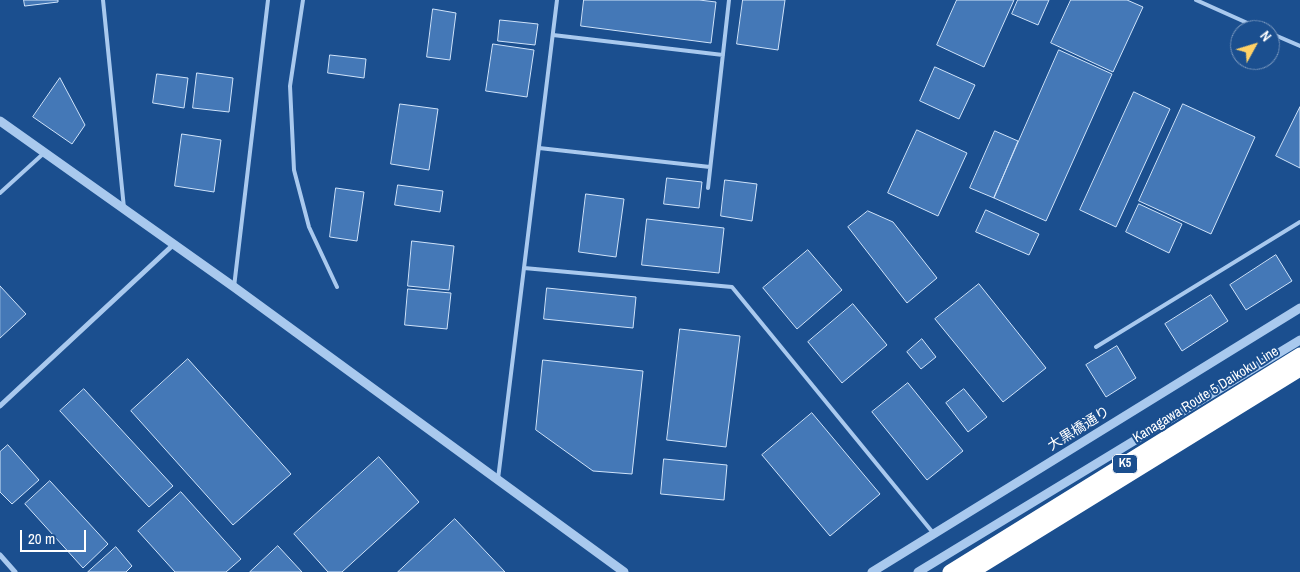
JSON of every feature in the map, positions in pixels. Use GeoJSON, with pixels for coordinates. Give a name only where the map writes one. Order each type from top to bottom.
{"type":"FeatureCollection","features":[{"type":"Feature","properties":{"kind":"highway","name":"Kanagawa Route 5 Daikoku Line"},"geometry":{"type":"LineString","coordinates":[[950,572],[1300,355]]}},
{"type":"Feature","properties":{"kind":"highway","name":"Kanagawa Route 5 Daikoku Line"},"geometry":{"type":"LineString","coordinates":[[971,572],[1300,368]]}},
{"type":"Feature","properties":{"kind":"street"},"geometry":{"type":"LineString","coordinates":[[0,120],[234,287],[624,572]]}},
{"type":"Feature","properties":{"kind":"street"},"geometry":{"type":"LineString","coordinates":[[0,406],[173,245]]}},
{"type":"Feature","properties":{"kind":"street","name":"大黒橋通り"},"geometry":{"type":"LineString","coordinates":[[872,572],[1300,308]]}},
{"type":"Feature","properties":{"kind":"street"},"geometry":{"type":"LineString","coordinates":[[918,572],[1300,340]]}},
{"type":"Feature","properties":{"kind":"street"},"geometry":{"type":"LineString","coordinates":[[0,555],[15,572]]}},
{"type":"Feature","properties":{"kind":"lane"},"geometry":{"type":"LineString","coordinates":[[103,0],[124,210]]}},
{"type":"Feature","properties":{"kind":"lane"},"geometry":{"type":"LineString","coordinates":[[234,287],[268,0]]}},
{"type":"Feature","properties":{"kind":"lane"},"geometry":{"type":"LineString","coordinates":[[303,0],[290,86],[294,170],[309,227],[337,287]]}},
{"type":"Feature","properties":{"kind":"lane"},"geometry":{"type":"LineString","coordinates":[[498,480],[557,0]]}},
{"type":"Feature","properties":{"kind":"lane"},"geometry":{"type":"LineString","coordinates":[[708,188],[729,0]]}},
{"type":"Feature","properties":{"kind":"lane"},"geometry":{"type":"LineString","coordinates":[[1196,0],[1241,20]]}},
{"type":"Feature","properties":{"kind":"lane"},"geometry":{"type":"LineString","coordinates":[[553,35],[722,55]]}},
{"type":"Feature","properties":{"kind":"lane"},"geometry":{"type":"LineString","coordinates":[[1280,37],[1300,46]]}},
{"type":"Feature","properties":{"kind":"lane"},"geometry":{"type":"LineString","coordinates":[[539,148],[710,167]]}},
{"type":"Feature","properties":{"kind":"lane"},"geometry":{"type":"LineString","coordinates":[[0,193],[44,152]]}},
{"type":"Feature","properties":{"kind":"lane"},"geometry":{"type":"LineString","coordinates":[[1096,347],[1300,222]]}},
{"type":"Feature","properties":{"kind":"lane"},"geometry":{"type":"LineString","coordinates":[[524,268],[732,287],[934,534]]}},
{"type":"Feature","properties":{"kind":"building"},"geometry":{"type":"Polygon","coordinates":[[[24,0],[58,0],[58,2],[25,6],[24,0]]]}},
{"type":"Feature","properties":{"kind":"building"},"geometry":{"type":"Polygon","coordinates":[[[584,0],[699,0],[716,2],[711,43],[581,26],[584,0]]]}},
{"type":"Feature","properties":{"kind":"building"},"geometry":{"type":"Polygon","coordinates":[[[743,0],[785,0],[778,50],[737,44],[743,0]]]}},
{"type":"Feature","properties":{"kind":"building"},"geometry":{"type":"Polygon","coordinates":[[[957,0],[1014,0],[984,67],[937,45],[957,0]]]}},
{"type":"Feature","properties":{"kind":"building"},"geometry":{"type":"Polygon","coordinates":[[[1018,0],[1049,0],[1038,25],[1012,14],[1018,0]]]}},
{"type":"Feature","properties":{"kind":"building"},"geometry":{"type":"Polygon","coordinates":[[[1071,0],[1127,0],[1143,7],[1113,72],[1051,43],[1071,0]]]}},
{"type":"Feature","properties":{"kind":"building"},"geometry":{"type":"Polygon","coordinates":[[[433,9],[456,13],[450,60],[427,57],[433,9]]]}},
{"type":"Feature","properties":{"kind":"building"},"geometry":{"type":"Polygon","coordinates":[[[500,20],[538,24],[535,45],[498,41],[500,20]]]}},
{"type":"Feature","properties":{"kind":"building"},"geometry":{"type":"Polygon","coordinates":[[[493,44],[534,50],[527,97],[486,91],[493,44]]]}},
{"type":"Feature","properties":{"kind":"building"},"geometry":{"type":"Polygon","coordinates":[[[1059,50],[1112,74],[1046,221],[994,198],[1059,50]]]}},
{"type":"Feature","properties":{"kind":"building"},"geometry":{"type":"Polygon","coordinates":[[[330,55],[366,59],[364,78],[328,73],[330,55]]]}},
{"type":"Feature","properties":{"kind":"building"},"geometry":{"type":"Polygon","coordinates":[[[935,67],[975,85],[959,119],[920,101],[935,67]]]}},
{"type":"Feature","properties":{"kind":"building"},"geometry":{"type":"Polygon","coordinates":[[[197,73],[233,78],[229,112],[193,108],[197,73]]]}},
{"type":"Feature","properties":{"kind":"building"},"geometry":{"type":"Polygon","coordinates":[[[157,74],[188,78],[184,108],[153,103],[157,74]]]}},
{"type":"Feature","properties":{"kind":"building"},"geometry":{"type":"Polygon","coordinates":[[[60,78],[85,125],[72,144],[33,117],[60,78]]]}},
{"type":"Feature","properties":{"kind":"building"},"geometry":{"type":"Polygon","coordinates":[[[1134,92],[1170,109],[1116,227],[1080,210],[1134,92]]]}},
{"type":"Feature","properties":{"kind":"building"},"geometry":{"type":"Polygon","coordinates":[[[400,104],[438,109],[429,170],[391,164],[400,104]]]}},
{"type":"Feature","properties":{"kind":"building"},"geometry":{"type":"Polygon","coordinates":[[[1183,104],[1255,137],[1211,234],[1139,201],[1183,104]]]}},
{"type":"Feature","properties":{"kind":"building"},"geometry":{"type":"Polygon","coordinates":[[[1300,107],[1300,168],[1276,156],[1300,107]]]}},
{"type":"Feature","properties":{"kind":"building"},"geometry":{"type":"Polygon","coordinates":[[[917,130],[967,153],[938,216],[888,193],[917,130]]]}},
{"type":"Feature","properties":{"kind":"building"},"geometry":{"type":"Polygon","coordinates":[[[995,131],[1018,141],[994,198],[970,188],[995,131]]]}},
{"type":"Feature","properties":{"kind":"building"},"geometry":{"type":"Polygon","coordinates":[[[182,134],[221,140],[214,192],[175,186],[182,134]]]}},
{"type":"Feature","properties":{"kind":"building"},"geometry":{"type":"Polygon","coordinates":[[[667,178],[702,182],[699,208],[664,204],[667,178]]]}},
{"type":"Feature","properties":{"kind":"building"},"geometry":{"type":"Polygon","coordinates":[[[725,180],[757,184],[752,221],[721,216],[725,180]]]}},
{"type":"Feature","properties":{"kind":"building"},"geometry":{"type":"Polygon","coordinates":[[[398,185],[443,191],[440,212],[395,205],[398,185]]]}},
{"type":"Feature","properties":{"kind":"building"},"geometry":{"type":"Polygon","coordinates":[[[336,188],[364,192],[357,241],[330,237],[336,188]]]}},
{"type":"Feature","properties":{"kind":"building"},"geometry":{"type":"Polygon","coordinates":[[[586,194],[624,199],[616,257],[579,252],[586,194]]]}},
{"type":"Feature","properties":{"kind":"building"},"geometry":{"type":"Polygon","coordinates":[[[1139,204],[1182,224],[1169,253],[1126,232],[1139,204]]]}},
{"type":"Feature","properties":{"kind":"building"},"geometry":{"type":"Polygon","coordinates":[[[986,210],[1039,234],[1029,255],[976,232],[986,210]]]}},
{"type":"Feature","properties":{"kind":"building"},"geometry":{"type":"Polygon","coordinates":[[[868,211],[893,222],[937,278],[907,303],[848,227],[868,211]]]}},
{"type":"Feature","properties":{"kind":"building"},"geometry":{"type":"Polygon","coordinates":[[[647,219],[724,228],[719,273],[642,265],[647,219]]]}},
{"type":"Feature","properties":{"kind":"building"},"geometry":{"type":"Polygon","coordinates":[[[412,241],[454,246],[449,290],[408,286],[412,241]]]}},
{"type":"Feature","properties":{"kind":"building"},"geometry":{"type":"Polygon","coordinates":[[[808,250],[842,290],[797,329],[763,288],[808,250]]]}},
{"type":"Feature","properties":{"kind":"building"},"geometry":{"type":"Polygon","coordinates":[[[1276,255],[1292,281],[1246,310],[1230,285],[1276,255]]]}},
{"type":"Feature","properties":{"kind":"building"},"geometry":{"type":"Polygon","coordinates":[[[979,284],[1046,368],[1003,402],[935,319],[979,284]]]}},
{"type":"Feature","properties":{"kind":"building"},"geometry":{"type":"Polygon","coordinates":[[[0,286],[26,314],[0,338],[0,286]]]}},
{"type":"Feature","properties":{"kind":"building"},"geometry":{"type":"Polygon","coordinates":[[[547,288],[636,297],[633,328],[544,319],[547,288]]]}},
{"type":"Feature","properties":{"kind":"building"},"geometry":{"type":"Polygon","coordinates":[[[408,289],[451,293],[447,329],[405,325],[408,289]]]}},
{"type":"Feature","properties":{"kind":"building"},"geometry":{"type":"Polygon","coordinates":[[[1211,295],[1228,321],[1182,351],[1165,324],[1211,295]]]}},
{"type":"Feature","properties":{"kind":"building"},"geometry":{"type":"Polygon","coordinates":[[[853,304],[887,345],[842,383],[808,342],[853,304]]]}},
{"type":"Feature","properties":{"kind":"building"},"geometry":{"type":"Polygon","coordinates":[[[680,329],[740,336],[726,447],[667,440],[680,329]]]}},
{"type":"Feature","properties":{"kind":"building"},"geometry":{"type":"Polygon","coordinates":[[[922,339],[936,357],[921,369],[907,352],[922,339]]]}},
{"type":"Feature","properties":{"kind":"building"},"geometry":{"type":"Polygon","coordinates":[[[1117,346],[1136,378],[1106,397],[1086,365],[1117,346]]]}},
{"type":"Feature","properties":{"kind":"building"},"geometry":{"type":"Polygon","coordinates":[[[188,359],[291,474],[233,525],[131,411],[188,359]]]}},
{"type":"Feature","properties":{"kind":"building"},"geometry":{"type":"Polygon","coordinates":[[[543,360],[643,371],[632,474],[593,471],[536,430],[543,360]]]}},
{"type":"Feature","properties":{"kind":"building"},"geometry":{"type":"Polygon","coordinates":[[[908,383],[963,451],[927,480],[872,412],[908,383]]]}},
{"type":"Feature","properties":{"kind":"building"},"geometry":{"type":"Polygon","coordinates":[[[84,389],[173,486],[149,507],[60,411],[84,389]]]}},
{"type":"Feature","properties":{"kind":"building"},"geometry":{"type":"Polygon","coordinates":[[[964,389],[987,417],[968,432],[946,403],[964,389]]]}},
{"type":"Feature","properties":{"kind":"building"},"geometry":{"type":"Polygon","coordinates":[[[812,413],[880,494],[830,536],[762,455],[812,413]]]}},
{"type":"Feature","properties":{"kind":"building"},"geometry":{"type":"Polygon","coordinates":[[[8,445],[39,480],[12,504],[0,492],[0,452],[8,445]]]}},
{"type":"Feature","properties":{"kind":"building"},"geometry":{"type":"Polygon","coordinates":[[[379,457],[419,502],[342,572],[328,572],[294,534],[379,457]]]}},
{"type":"Feature","properties":{"kind":"building"},"geometry":{"type":"Polygon","coordinates":[[[664,459],[727,465],[724,500],[661,494],[664,459]]]}},
{"type":"Feature","properties":{"kind":"building"},"geometry":{"type":"Polygon","coordinates":[[[50,481],[108,544],[83,568],[25,504],[50,481]]]}},
{"type":"Feature","properties":{"kind":"building"},"geometry":{"type":"Polygon","coordinates":[[[181,492],[241,559],[226,572],[175,572],[138,531],[181,492]]]}},
{"type":"Feature","properties":{"kind":"building"},"geometry":{"type":"Polygon","coordinates":[[[455,519],[505,572],[398,572],[455,519]]]}},
{"type":"Feature","properties":{"kind":"building"},"geometry":{"type":"Polygon","coordinates":[[[278,546],[302,572],[250,572],[278,546]]]}},
{"type":"Feature","properties":{"kind":"building"},"geometry":{"type":"Polygon","coordinates":[[[116,547],[132,566],[126,572],[88,572],[116,547]]]}}]}
